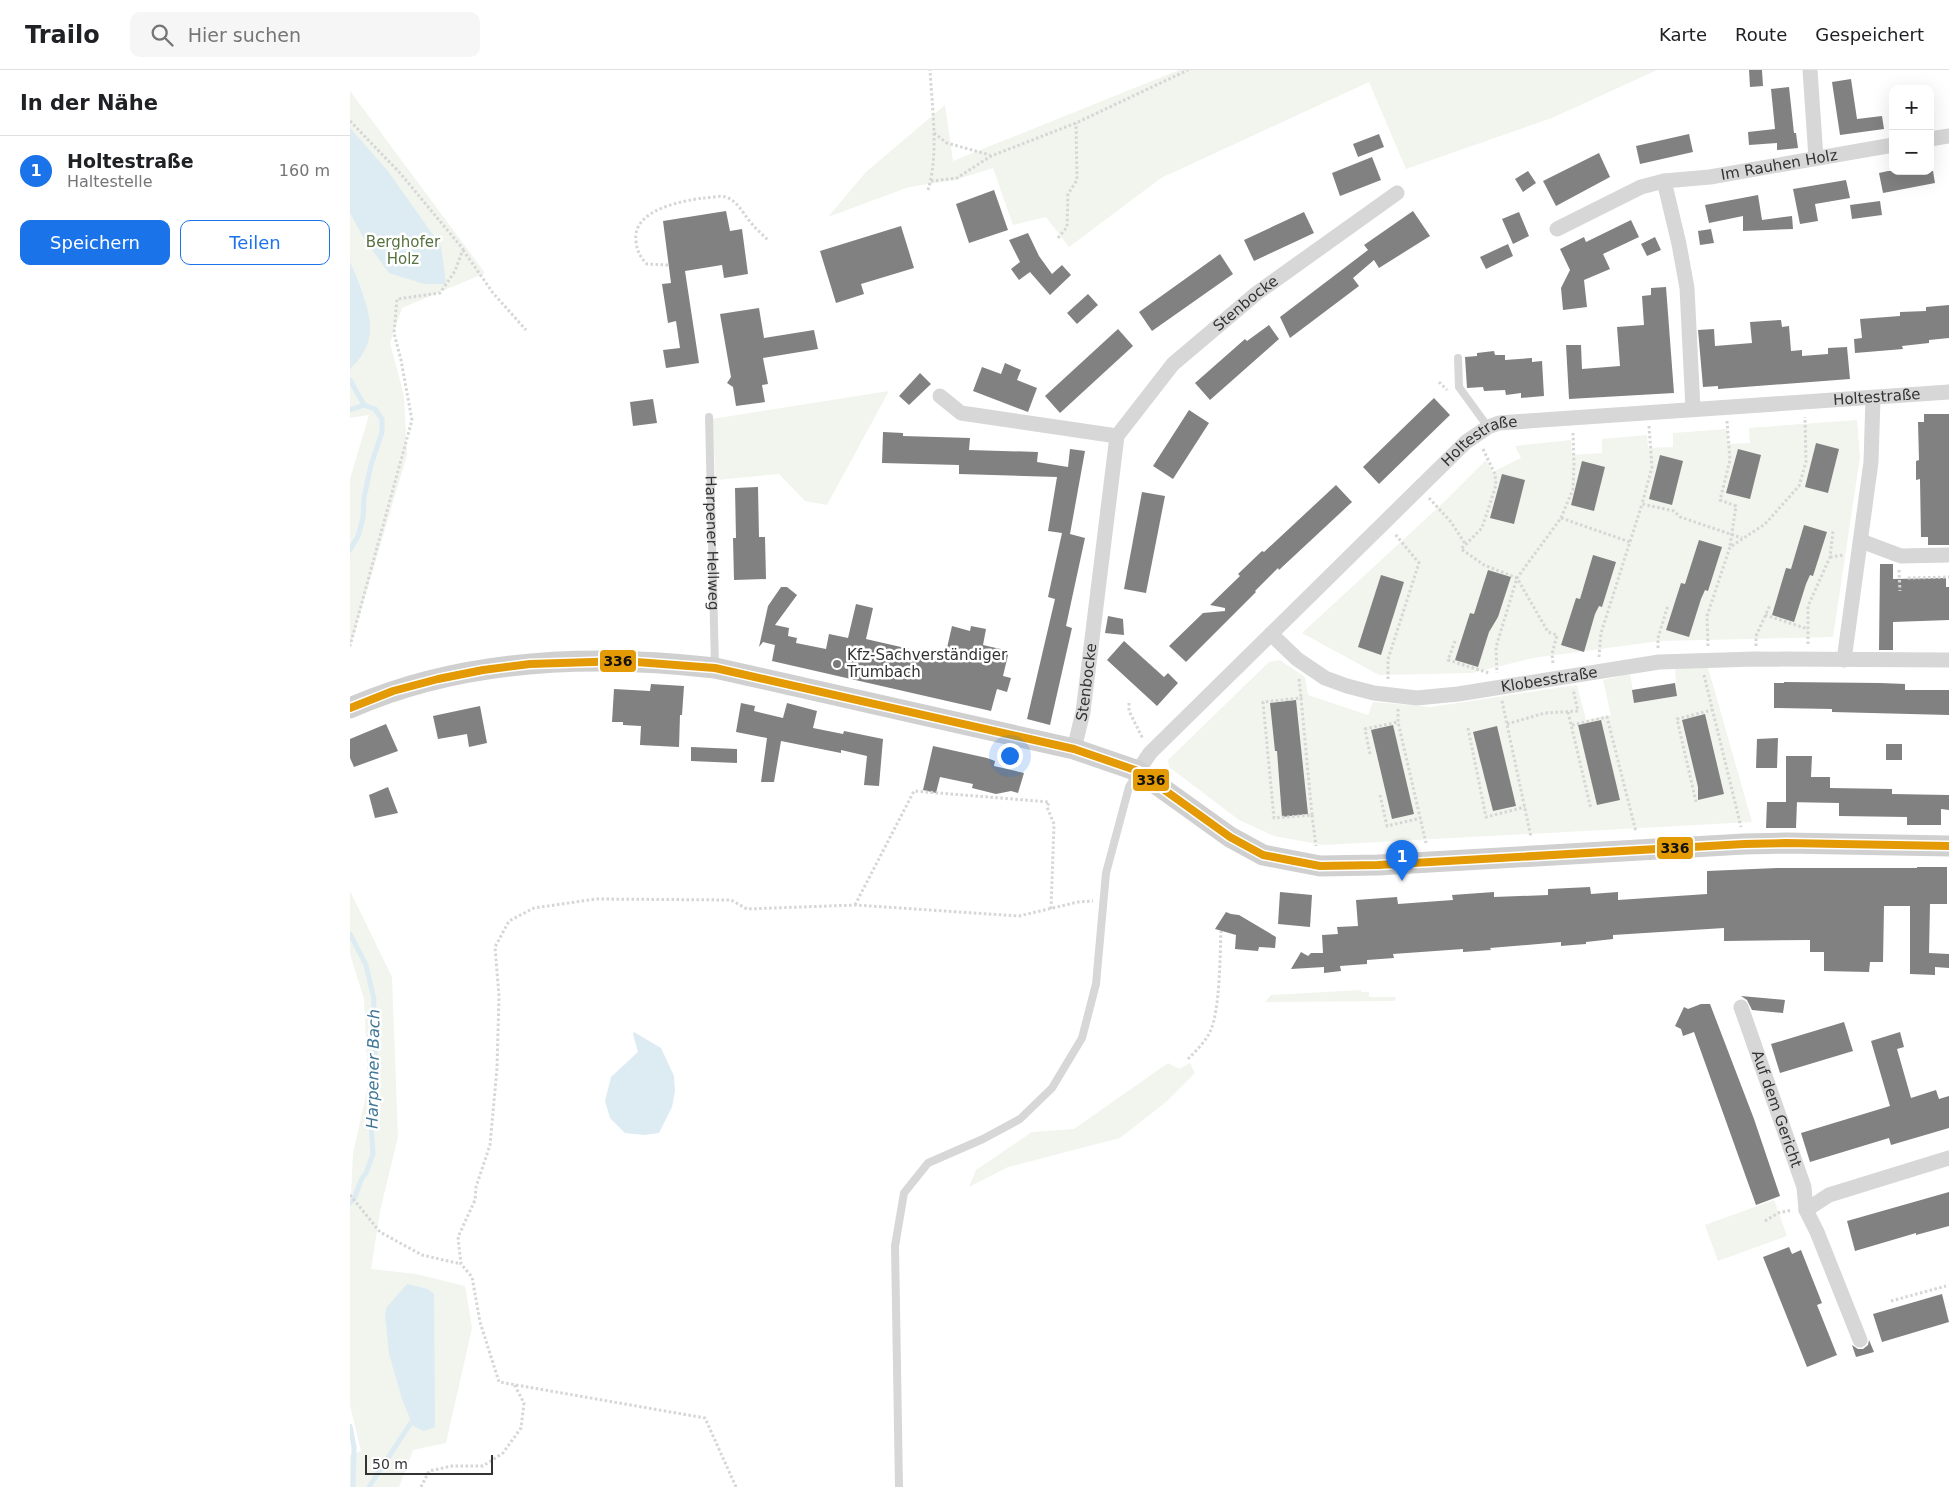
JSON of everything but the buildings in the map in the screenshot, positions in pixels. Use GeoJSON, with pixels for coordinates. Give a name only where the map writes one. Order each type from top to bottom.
{"type":"FeatureCollection","features":[{"type":"Feature","properties":{"kind":"street"},"geometry":{"type":"LineString","coordinates":[[1810,70],[1816,158]]}},
{"type":"Feature","properties":{"kind":"street"},"geometry":{"type":"LineString","coordinates":[[1934,138],[1949,136]]}},
{"type":"Feature","properties":{"kind":"street","name":"Im Rauhen Holz"},"geometry":{"type":"LineString","coordinates":[[1557,229],[1641,187],[1664,180],[1710,177],[1889,146]]}},
{"type":"Feature","properties":{"kind":"street"},"geometry":{"type":"LineString","coordinates":[[1664,180],[1687,288],[1694,409]]}},
{"type":"Feature","properties":{"kind":"street","name":"Stenbocke"},"geometry":{"type":"LineString","coordinates":[[1074,749],[1083,712],[1117,436],[1173,364],[1257,293],[1397,193]]}},
{"type":"Feature","properties":{"kind":"street","name":"Holtestraße"},"geometry":{"type":"LineString","coordinates":[[1138,771],[1150,753],[1466,442],[1482,431],[1499,423],[1949,392]]}},
{"type":"Feature","properties":{"kind":"street"},"geometry":{"type":"LineString","coordinates":[[940,396],[961,413],[1117,436]]}},
{"type":"Feature","properties":{"kind":"street"},"geometry":{"type":"LineString","coordinates":[[1844,660],[1871,462],[1873,398]]}},
{"type":"Feature","properties":{"kind":"street"},"geometry":{"type":"LineString","coordinates":[[1861,541],[1901,556],[1949,555]]}},
{"type":"Feature","properties":{"kind":"street","name":"Klobesstraße"},"geometry":{"type":"LineString","coordinates":[[1271,634],[1297,659],[1325,678],[1347,686],[1392,696],[1417,698],[1499,688],[1659,662],[1755,659],[1949,660]]}},
{"type":"Feature","properties":{"kind":"street"},"geometry":{"type":"LineString","coordinates":[[350,708],[398,688],[484,669],[592,660],[680,664],[715,668],[1074,749],[1138,771],[1230,837],[1263,854],[1320,866],[1744,844],[1949,846]]}},
{"type":"Feature","properties":{"kind":"street","name":"Auf dem Gericht"},"geometry":{"type":"LineString","coordinates":[[1741,1007],[1804,1186],[1806,1210],[1817,1232],[1860,1340]]}},
{"type":"Feature","properties":{"kind":"street"},"geometry":{"type":"LineString","coordinates":[[1806,1210],[1829,1194],[1949,1158]]}},
{"type":"Feature","properties":{"kind":"lane"},"geometry":{"type":"LineString","coordinates":[[1458,358],[1459,387],[1482,431]]}},
{"type":"Feature","properties":{"kind":"lane","name":"Harpener Hellweg"},"geometry":{"type":"LineString","coordinates":[[709,417],[715,668]]}},
{"type":"Feature","properties":{"kind":"lane"},"geometry":{"type":"LineString","coordinates":[[899,1487],[896,1246],[904,1192],[928,1163],[983,1139],[1020,1119],[1052,1088],[1082,1038],[1096,984],[1106,873],[1129,787],[1138,771]]}},
{"type":"Feature","properties":{"kind":"path"},"geometry":{"type":"LineString","coordinates":[[928,190],[934,133],[930,70]]}},
{"type":"Feature","properties":{"kind":"path"},"geometry":{"type":"LineString","coordinates":[[930,181],[956,178],[991,156],[1076,123],[1188,70]]}},
{"type":"Feature","properties":{"kind":"path"},"geometry":{"type":"LineString","coordinates":[[350,121],[400,174],[463,250],[492,293],[526,330]]}},
{"type":"Feature","properties":{"kind":"path"},"geometry":{"type":"LineString","coordinates":[[1058,238],[1067,227],[1068,194],[1077,180],[1076,123]]}},
{"type":"Feature","properties":{"kind":"path"},"geometry":{"type":"LineString","coordinates":[[934,133],[947,143],[991,156]]}},
{"type":"Feature","properties":{"kind":"path"},"geometry":{"type":"LineString","coordinates":[[668,265],[647,264],[640,258],[635,234],[640,222],[661,207],[697,199],[724,196],[737,203],[768,240]]}},
{"type":"Feature","properties":{"kind":"path"},"geometry":{"type":"LineString","coordinates":[[350,646],[412,420],[401,360],[394,334],[397,299],[440,293],[455,271],[463,250]]}},
{"type":"Feature","properties":{"kind":"path"},"geometry":{"type":"LineString","coordinates":[[1730,547],[1765,524],[1799,486],[1806,462],[1805,401]]}},
{"type":"Feature","properties":{"kind":"path"},"geometry":{"type":"LineString","coordinates":[[1726,408],[1730,460],[1720,500],[1736,506],[1730,547],[1707,616],[1704,660],[1712,710],[1742,830]]}},
{"type":"Feature","properties":{"kind":"path"},"geometry":{"type":"LineString","coordinates":[[1599,672],[1601,633],[1652,467],[1648,412]]}},
{"type":"Feature","properties":{"kind":"path"},"geometry":{"type":"LineString","coordinates":[[1455,641],[1448,660],[1497,676],[1496,646],[1517,578],[1561,518],[1572,489],[1574,463],[1572,418]]}},
{"type":"Feature","properties":{"kind":"path"},"geometry":{"type":"LineString","coordinates":[[1482,431],[1496,474],[1496,485],[1482,528],[1461,549],[1484,565],[1517,578],[1548,632],[1557,635],[1552,654],[1578,711],[1545,713],[1507,724]]}},
{"type":"Feature","properties":{"kind":"path"},"geometry":{"type":"LineString","coordinates":[[1419,488],[1451,522],[1466,545]]}},
{"type":"Feature","properties":{"kind":"path"},"geometry":{"type":"LineString","coordinates":[[1642,504],[1674,511],[1680,517],[1733,534],[1742,539]]}},
{"type":"Feature","properties":{"kind":"path"},"geometry":{"type":"LineString","coordinates":[[1561,518],[1630,542]]}},
{"type":"Feature","properties":{"kind":"path"},"geometry":{"type":"LineString","coordinates":[[1385,522],[1419,563],[1388,659],[1392,696],[1426,843]]}},
{"type":"Feature","properties":{"kind":"path"},"geometry":{"type":"LineString","coordinates":[[1808,660],[1808,606],[1830,557],[1833,531]]}},
{"type":"Feature","properties":{"kind":"path"},"geometry":{"type":"LineString","coordinates":[[1908,578],[1949,577]]}},
{"type":"Feature","properties":{"kind":"path"},"geometry":{"type":"LineString","coordinates":[[1755,659],[1756,636],[1770,604]]}},
{"type":"Feature","properties":{"kind":"path"},"geometry":{"type":"LineString","coordinates":[[1659,662],[1658,638],[1668,605]]}},
{"type":"Feature","properties":{"kind":"path"},"geometry":{"type":"LineString","coordinates":[[1765,615],[1808,630]]}},
{"type":"Feature","properties":{"kind":"path"},"geometry":{"type":"LineString","coordinates":[[1499,688],[1531,837]]}},
{"type":"Feature","properties":{"kind":"path"},"geometry":{"type":"LineString","coordinates":[[1312,814],[1274,818],[1263,702],[1301,698],[1316,846]]}},
{"type":"Feature","properties":{"kind":"path"},"geometry":{"type":"LineString","coordinates":[[1128,703],[1129,711],[1137,726]]}},
{"type":"Feature","properties":{"kind":"path"},"geometry":{"type":"LineString","coordinates":[[1696,802],[1677,719],[1712,710]]}},
{"type":"Feature","properties":{"kind":"path"},"geometry":{"type":"LineString","coordinates":[[1568,712],[1591,808]]}},
{"type":"Feature","properties":{"kind":"path"},"geometry":{"type":"LineString","coordinates":[[1572,725],[1606,717],[1636,833]]}},
{"type":"Feature","properties":{"kind":"path"},"geometry":{"type":"LineString","coordinates":[[1370,754],[1365,729],[1398,722]]}},
{"type":"Feature","properties":{"kind":"path"},"geometry":{"type":"LineString","coordinates":[[1468,728],[1486,816],[1525,807]]}},
{"type":"Feature","properties":{"kind":"path"},"geometry":{"type":"LineString","coordinates":[[854,905],[914,791],[1049,802],[1047,807],[1054,824],[1051,909]]}},
{"type":"Feature","properties":{"kind":"path"},"geometry":{"type":"LineString","coordinates":[[1380,795],[1386,826],[1420,818]]}},
{"type":"Feature","properties":{"kind":"path"},"geometry":{"type":"LineString","coordinates":[[736,1487],[705,1418],[499,1382],[480,1322],[472,1277],[461,1264],[458,1237],[475,1200],[476,1187],[490,1145],[498,1059],[499,996],[495,947],[509,921],[534,908],[596,899],[731,900],[747,909],[854,905],[1019,916],[1078,902],[1103,900]]}},
{"type":"Feature","properties":{"kind":"path"},"geometry":{"type":"LineString","coordinates":[[1188,1059],[1210,1032],[1215,1014],[1221,931]]}},
{"type":"Feature","properties":{"kind":"path"},"geometry":{"type":"LineString","coordinates":[[350,1196],[380,1232],[422,1255],[461,1264]]}},
{"type":"Feature","properties":{"kind":"path"},"geometry":{"type":"LineString","coordinates":[[1765,1221],[1782,1211],[1806,1210]]}},
{"type":"Feature","properties":{"kind":"path"},"geometry":{"type":"LineString","coordinates":[[1891,1301],[1946,1286]]}},
{"type":"Feature","properties":{"kind":"path"},"geometry":{"type":"LineString","coordinates":[[421,1487],[429,1471],[452,1466],[484,1466],[503,1453],[520,1428],[524,1403],[514,1384]]}},
{"type":"Feature","properties":{"kind":"green space"},"geometry":{"type":"Polygon","coordinates":[[[1179,70],[1657,70],[1552,118],[1406,169],[1369,82],[1161,178],[1069,247],[1046,217],[1013,225],[993,168],[955,180],[909,187],[828,217],[866,172],[945,105],[953,161],[1179,70]]]}},
{"type":"Feature","properties":{"kind":"green space","name":"Berghofer Holz"},"geometry":{"type":"Polygon","coordinates":[[[350,91],[485,273],[402,308],[390,343],[404,396],[407,455],[350,647],[350,479],[369,415],[350,418],[350,91]]]}},
{"type":"Feature","properties":{"kind":"green space"},"geometry":{"type":"Polygon","coordinates":[[[889,391],[827,505],[805,501],[779,474],[716,480],[712,419],[889,391]]]}},
{"type":"Feature","properties":{"kind":"green space"},"geometry":{"type":"Polygon","coordinates":[[[1857,420],[1860,457],[1833,637],[1660,641],[1533,658],[1472,673],[1379,675],[1302,633],[1443,503],[1486,460],[1493,472],[1521,458],[1515,446],[1571,440],[1572,455],[1602,453],[1602,439],[1647,435],[1648,448],[1673,447],[1673,433],[1727,429],[1728,444],[1750,443],[1749,428],[1857,420]]]}},
{"type":"Feature","properties":{"kind":"green space"},"geometry":{"type":"Polygon","coordinates":[[[1280,660],[1305,677],[1308,695],[1368,715],[1373,702],[1431,707],[1577,685],[1586,720],[1611,715],[1603,680],[1630,674],[1635,703],[1677,696],[1675,668],[1707,664],[1752,822],[1323,845],[1274,836],[1239,820],[1169,767],[1168,760],[1269,662],[1280,660]]]}},
{"type":"Feature","properties":{"kind":"green space"},"geometry":{"type":"Polygon","coordinates":[[[350,891],[392,977],[398,1137],[380,1211],[371,1269],[416,1274],[465,1286],[472,1328],[446,1443],[413,1450],[399,1487],[350,1487],[350,1455],[361,1451],[350,1405],[350,1212],[353,1154],[368,1086],[364,999],[350,954],[350,891]]]}},
{"type":"Feature","properties":{"kind":"green space"},"geometry":{"type":"Polygon","coordinates":[[[1361,990],[1361,992],[1369,992],[1369,997],[1396,997],[1395,1001],[1265,1002],[1271,995],[1361,990]]]}},
{"type":"Feature","properties":{"kind":"green space"},"geometry":{"type":"Polygon","coordinates":[[[1168,1063],[1179,1069],[1190,1063],[1195,1073],[1166,1102],[1120,1138],[1008,1167],[969,1187],[976,1170],[1032,1132],[1074,1129],[1168,1063]]]}},
{"type":"Feature","properties":{"kind":"green space"},"geometry":{"type":"Polygon","coordinates":[[[1774,1200],[1787,1236],[1718,1261],[1705,1225],[1774,1200]]]}},
{"type":"Feature","properties":{"kind":"shaded area"},"geometry":{"type":"Polygon","coordinates":[[[350,128],[387,170],[441,246],[446,284],[424,284],[389,273],[363,237],[350,213],[350,128]]]}},
{"type":"Feature","properties":{"kind":"shaded area"},"geometry":{"type":"Polygon","coordinates":[[[350,262],[365,300],[370,330],[365,349],[350,371],[350,262]]]}},
{"type":"Feature","properties":{"kind":"shaded area"},"geometry":{"type":"Polygon","coordinates":[[[634,1032],[661,1048],[674,1076],[675,1091],[672,1107],[659,1133],[644,1135],[625,1133],[610,1118],[605,1101],[611,1077],[638,1052],[634,1032]]]}},
{"type":"Feature","properties":{"kind":"shaded area"},"geometry":{"type":"Polygon","coordinates":[[[407,1284],[428,1289],[434,1294],[435,1427],[424,1431],[413,1426],[402,1399],[389,1354],[385,1314],[387,1307],[407,1284]]]}},
{"type":"Feature","properties":{"kind":"waterway"},"geometry":{"type":"LineString","coordinates":[[350,380],[364,405]]}},
{"type":"Feature","properties":{"kind":"waterway","name":"Harpener Bach"},"geometry":{"type":"LineString","coordinates":[[350,410],[364,405],[375,409],[382,419],[382,432],[371,465],[364,498],[363,518],[358,536],[350,550]]}},
{"type":"Feature","properties":{"kind":"waterway","name":"Harpener Bach"},"geometry":{"type":"LineString","coordinates":[[350,934],[366,965],[374,999],[373,1021],[376,1070],[372,1091],[371,1123],[373,1154],[354,1199],[350,1203]]}},
{"type":"Feature","properties":{"kind":"waterway"},"geometry":{"type":"LineString","coordinates":[[369,1487],[414,1418]]}},
{"type":"Feature","properties":{"kind":"waterway","name":"Harpener Bach"},"geometry":{"type":"LineString","coordinates":[[350,1426],[354,1447],[353,1487]]}},
{"type":"Feature","properties":{"kind":"transit line","name":"336"},"geometry":{"type":"LineString","coordinates":[[350,708],[393,691],[438,679],[483,670],[530,664],[623,661],[715,668],[1074,749],[1138,771],[1230,837],[1263,855],[1320,866],[1378,865],[1744,844],[1949,846]]}},
{"type":"Feature","properties":{"kind":"place","name":"Kfz-Sachverständiger Trumbach"},"geometry":{"type":"Point","coordinates":[837,664]}},
{"type":"Feature","properties":{"kind":"place","name":"Holtestraße"},"geometry":{"type":"Point","coordinates":[1402,881]}}]}
